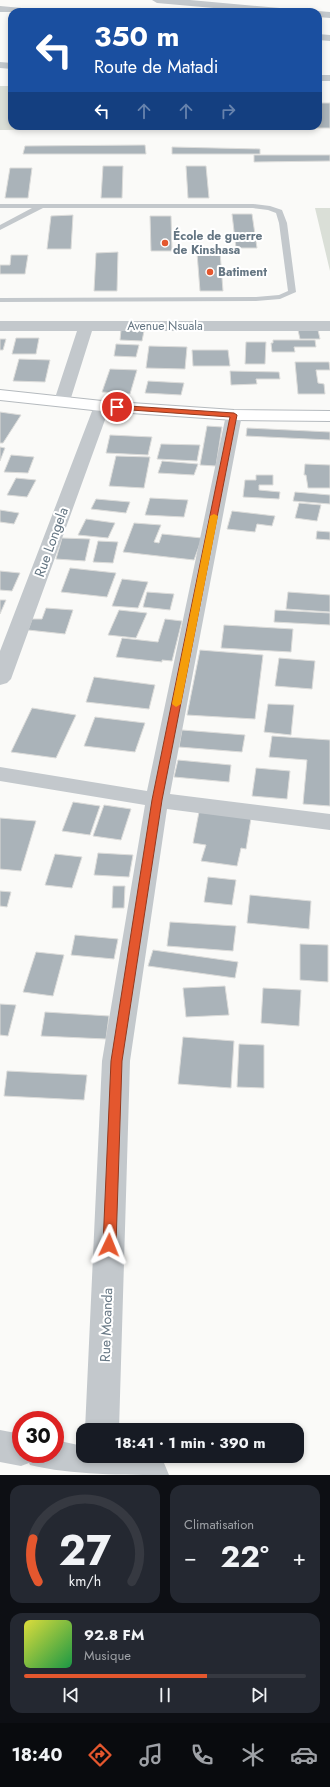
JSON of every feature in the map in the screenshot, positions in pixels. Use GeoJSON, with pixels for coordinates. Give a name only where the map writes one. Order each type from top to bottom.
{"type":"FeatureCollection","features":[{"type":"Feature","properties":{"kind":"main road"},"geometry":{"type":"LineString","coordinates":[[0,395],[102,406],[234,415],[330,416]]}},
{"type":"Feature","properties":{"kind":"street"},"geometry":{"type":"LineString","coordinates":[[0,9],[12,0]]}},
{"type":"Feature","properties":{"kind":"street"},"geometry":{"type":"LineString","coordinates":[[157,0],[248,8]]}},
{"type":"Feature","properties":{"kind":"street"},"geometry":{"type":"LineString","coordinates":[[176,8],[183,2]]}},
{"type":"Feature","properties":{"kind":"street","name":"Avenue Nsuala"},"geometry":{"type":"LineString","coordinates":[[0,326],[330,326]]}},
{"type":"Feature","properties":{"kind":"street"},"geometry":{"type":"LineString","coordinates":[[62,402],[86,326]]}},
{"type":"Feature","properties":{"kind":"street","name":"Rue Longela"},"geometry":{"type":"LineString","coordinates":[[0,679],[102,406]]}},
{"type":"Feature","properties":{"kind":"street","name":"Rue Moanda"},"geometry":{"type":"LineString","coordinates":[[102,1423],[116,1061],[157,800],[234,415]]}},
{"type":"Feature","properties":{"kind":"street"},"geometry":{"type":"LineString","coordinates":[[0,774],[157,800],[330,822]]}},
{"type":"Feature","properties":{"kind":"street"},"geometry":{"type":"LineString","coordinates":[[0,1446],[12,1448]]}},
{"type":"Feature","properties":{"kind":"street"},"geometry":{"type":"LineString","coordinates":[[64,1458],[152,1475]]}},
{"type":"Feature","properties":{"kind":"lane"},"geometry":{"type":"LineString","coordinates":[[0,206],[253,206],[270,208],[279,212],[283,223],[292,292],[280,297],[256,299],[0,300]]}},
{"type":"Feature","properties":{"kind":"lane"},"geometry":{"type":"LineString","coordinates":[[0,228],[41,206]]}},
{"type":"Feature","properties":{"kind":"shaded area"},"geometry":{"type":"Polygon","coordinates":[[[0,86],[8,86],[8,130],[0,130],[0,86]]]}},
{"type":"Feature","properties":{"kind":"shaded area"},"geometry":{"type":"Polygon","coordinates":[[[315,208],[330,208],[330,271],[315,208]]]}},
{"type":"Feature","properties":{"kind":"building"},"geometry":{"type":"Polygon","coordinates":[[[322,103],[330,103],[330,128],[322,128],[322,103]]]}},
{"type":"Feature","properties":{"kind":"building"},"geometry":{"type":"Polygon","coordinates":[[[145,145],[146,154],[23,154],[25,146],[145,145]]]}},
{"type":"Feature","properties":{"kind":"building"},"geometry":{"type":"Polygon","coordinates":[[[172,147],[260,149],[260,154],[172,154],[172,147]]]}},
{"type":"Feature","properties":{"kind":"building"},"geometry":{"type":"Polygon","coordinates":[[[254,155],[330,155],[330,161],[254,162],[254,155]]]}},
{"type":"Feature","properties":{"kind":"building"},"geometry":{"type":"Polygon","coordinates":[[[103,166],[123,166],[122,198],[101,198],[103,166]]]}},
{"type":"Feature","properties":{"kind":"building"},"geometry":{"type":"Polygon","coordinates":[[[186,166],[206,166],[209,198],[188,198],[186,166]]]}},
{"type":"Feature","properties":{"kind":"building"},"geometry":{"type":"Polygon","coordinates":[[[10,168],[32,168],[28,198],[5,198],[10,168]]]}},
{"type":"Feature","properties":{"kind":"building"},"geometry":{"type":"Polygon","coordinates":[[[232,214],[252,214],[257,248],[236,248],[232,214]]]}},
{"type":"Feature","properties":{"kind":"building"},"geometry":{"type":"Polygon","coordinates":[[[73,215],[71,249],[47,249],[51,216],[73,215]]]}},
{"type":"Feature","properties":{"kind":"building"},"geometry":{"type":"Polygon","coordinates":[[[150,216],[171,216],[172,251],[151,251],[150,216]]]}},
{"type":"Feature","properties":{"kind":"building"},"geometry":{"type":"Polygon","coordinates":[[[118,252],[117,291],[94,291],[96,253],[118,252]]]}},
{"type":"Feature","properties":{"kind":"building","name":"Batiment"},"geometry":{"type":"Polygon","coordinates":[[[220,252],[223,291],[200,291],[197,253],[220,252]]]}},
{"type":"Feature","properties":{"kind":"building"},"geometry":{"type":"Polygon","coordinates":[[[11,255],[28,255],[25,274],[0,274],[0,265],[10,265],[11,255]]]}},
{"type":"Feature","properties":{"kind":"building"},"geometry":{"type":"Polygon","coordinates":[[[121,330],[144,331],[142,341],[120,340],[121,330]]]}},
{"type":"Feature","properties":{"kind":"building"},"geometry":{"type":"Polygon","coordinates":[[[298,330],[318,330],[320,339],[300,339],[298,330]]]}},
{"type":"Feature","properties":{"kind":"building"},"geometry":{"type":"Polygon","coordinates":[[[16,338],[39,338],[36,354],[12,354],[16,338]]]}},
{"type":"Feature","properties":{"kind":"building"},"geometry":{"type":"Polygon","coordinates":[[[0,339],[6,339],[3,350],[0,350],[0,339]]]}},
{"type":"Feature","properties":{"kind":"building"},"geometry":{"type":"Polygon","coordinates":[[[273,340],[315,340],[316,347],[294,347],[295,352],[272,352],[271,343],[273,343],[273,340]]]}},
{"type":"Feature","properties":{"kind":"building"},"geometry":{"type":"Polygon","coordinates":[[[246,342],[266,342],[265,364],[245,364],[246,342]]]}},
{"type":"Feature","properties":{"kind":"building"},"geometry":{"type":"Polygon","coordinates":[[[116,344],[139,345],[136,357],[114,356],[116,344]]]}},
{"type":"Feature","properties":{"kind":"building"},"geometry":{"type":"Polygon","coordinates":[[[149,346],[187,347],[185,369],[146,368],[149,346]]]}},
{"type":"Feature","properties":{"kind":"building"},"geometry":{"type":"Polygon","coordinates":[[[192,350],[228,350],[230,366],[193,366],[192,350]]]}},
{"type":"Feature","properties":{"kind":"building"},"geometry":{"type":"Polygon","coordinates":[[[19,359],[50,360],[45,382],[13,381],[19,359]]]}},
{"type":"Feature","properties":{"kind":"building"},"geometry":{"type":"Polygon","coordinates":[[[295,362],[329,362],[330,370],[316,370],[318,383],[324,384],[325,394],[298,394],[295,362]]]}},
{"type":"Feature","properties":{"kind":"building"},"geometry":{"type":"Polygon","coordinates":[[[110,369],[137,370],[130,394],[102,392],[110,369]]]}},
{"type":"Feature","properties":{"kind":"building"},"geometry":{"type":"Polygon","coordinates":[[[230,371],[279,372],[280,379],[256,379],[257,384],[231,385],[230,371]]]}},
{"type":"Feature","properties":{"kind":"building"},"geometry":{"type":"Polygon","coordinates":[[[148,381],[184,383],[181,395],[145,393],[148,381]]]}},
{"type":"Feature","properties":{"kind":"building"},"geometry":{"type":"Polygon","coordinates":[[[0,412],[21,415],[3,443],[0,443],[0,412]]]}},
{"type":"Feature","properties":{"kind":"building"},"geometry":{"type":"Polygon","coordinates":[[[207,426],[222,427],[216,466],[200,465],[207,426]]]}},
{"type":"Feature","properties":{"kind":"building"},"geometry":{"type":"Polygon","coordinates":[[[247,428],[330,432],[330,440],[246,436],[247,428]]]}},
{"type":"Feature","properties":{"kind":"building"},"geometry":{"type":"Polygon","coordinates":[[[110,435],[152,437],[148,455],[106,453],[110,435]]]}},
{"type":"Feature","properties":{"kind":"building"},"geometry":{"type":"Polygon","coordinates":[[[161,444],[200,445],[197,461],[157,459],[161,444]]]}},
{"type":"Feature","properties":{"kind":"building"},"geometry":{"type":"Polygon","coordinates":[[[0,447],[5,448],[0,461],[0,447]]]}},
{"type":"Feature","properties":{"kind":"building"},"geometry":{"type":"Polygon","coordinates":[[[11,455],[34,457],[28,473],[4,472],[11,455]]]}},
{"type":"Feature","properties":{"kind":"building"},"geometry":{"type":"Polygon","coordinates":[[[116,456],[150,457],[144,488],[109,486],[116,456]]]}},
{"type":"Feature","properties":{"kind":"building"},"geometry":{"type":"Polygon","coordinates":[[[162,461],[198,464],[194,475],[158,473],[162,461]]]}},
{"type":"Feature","properties":{"kind":"building"},"geometry":{"type":"Polygon","coordinates":[[[305,464],[330,465],[330,488],[308,488],[306,475],[304,475],[305,464]]]}},
{"type":"Feature","properties":{"kind":"building"},"geometry":{"type":"Polygon","coordinates":[[[256,475],[273,475],[273,485],[259,485],[259,490],[280,492],[279,499],[243,497],[245,480],[256,480],[256,475]]]}},
{"type":"Feature","properties":{"kind":"building"},"geometry":{"type":"Polygon","coordinates":[[[16,478],[36,480],[27,497],[7,495],[16,478]]]}},
{"type":"Feature","properties":{"kind":"building"},"geometry":{"type":"Polygon","coordinates":[[[295,492],[330,495],[330,504],[293,501],[295,492]]]}},
{"type":"Feature","properties":{"kind":"building"},"geometry":{"type":"Polygon","coordinates":[[[150,498],[188,500],[184,517],[145,515],[150,498]]]}},
{"type":"Feature","properties":{"kind":"building"},"geometry":{"type":"Polygon","coordinates":[[[96,499],[130,502],[126,513],[91,509],[96,499]]]}},
{"type":"Feature","properties":{"kind":"building"},"geometry":{"type":"Polygon","coordinates":[[[299,503],[321,505],[317,521],[295,518],[299,503]]]}},
{"type":"Feature","properties":{"kind":"building"},"geometry":{"type":"Polygon","coordinates":[[[0,510],[19,513],[14,524],[0,522],[0,510]]]}},
{"type":"Feature","properties":{"kind":"building"},"geometry":{"type":"Polygon","coordinates":[[[232,511],[275,516],[272,526],[257,524],[255,532],[227,529],[232,511]]]}},
{"type":"Feature","properties":{"kind":"building"},"geometry":{"type":"Polygon","coordinates":[[[86,519],[115,523],[108,538],[78,535],[86,519]]]}},
{"type":"Feature","properties":{"kind":"building"},"geometry":{"type":"Polygon","coordinates":[[[134,523],[161,525],[154,542],[159,543],[162,534],[202,538],[194,560],[123,552],[134,523]]]}},
{"type":"Feature","properties":{"kind":"building"},"geometry":{"type":"Polygon","coordinates":[[[317,531],[330,532],[330,540],[316,539],[317,531]]]}},
{"type":"Feature","properties":{"kind":"building"},"geometry":{"type":"Polygon","coordinates":[[[62,538],[90,539],[85,561],[56,559],[62,538]]]}},
{"type":"Feature","properties":{"kind":"building"},"geometry":{"type":"Polygon","coordinates":[[[98,541],[118,542],[113,563],[93,562],[98,541]]]}},
{"type":"Feature","properties":{"kind":"building"},"geometry":{"type":"Polygon","coordinates":[[[70,568],[116,573],[107,597],[61,592],[70,568]]]}},
{"type":"Feature","properties":{"kind":"building"},"geometry":{"type":"Polygon","coordinates":[[[0,571],[20,573],[12,591],[0,590],[0,571]]]}},
{"type":"Feature","properties":{"kind":"building"},"geometry":{"type":"Polygon","coordinates":[[[122,579],[148,582],[138,608],[112,606],[122,579]]]}},
{"type":"Feature","properties":{"kind":"building"},"geometry":{"type":"Polygon","coordinates":[[[147,592],[174,594],[170,610],[143,607],[147,592]]]}},
{"type":"Feature","properties":{"kind":"building"},"geometry":{"type":"Polygon","coordinates":[[[288,592],[330,595],[330,612],[286,609],[288,592]]]}},
{"type":"Feature","properties":{"kind":"building"},"geometry":{"type":"Polygon","coordinates":[[[0,600],[6,600],[0,614],[0,600]]]}},
{"type":"Feature","properties":{"kind":"building"},"geometry":{"type":"Polygon","coordinates":[[[46,608],[73,610],[65,634],[28,630],[32,619],[42,619],[46,608]]]}},
{"type":"Feature","properties":{"kind":"building"},"geometry":{"type":"Polygon","coordinates":[[[119,610],[147,613],[136,638],[108,635],[119,610]]]}},
{"type":"Feature","properties":{"kind":"building"},"geometry":{"type":"Polygon","coordinates":[[[275,610],[330,613],[330,625],[274,622],[275,610]]]}},
{"type":"Feature","properties":{"kind":"building"},"geometry":{"type":"Polygon","coordinates":[[[165,619],[182,621],[172,661],[162,660],[162,662],[116,657],[122,638],[158,642],[165,619]]]}},
{"type":"Feature","properties":{"kind":"building"},"geometry":{"type":"Polygon","coordinates":[[[224,625],[293,629],[291,652],[221,648],[224,625]]]}},
{"type":"Feature","properties":{"kind":"building"},"geometry":{"type":"Polygon","coordinates":[[[200,650],[263,655],[255,719],[187,715],[200,650]]]}},
{"type":"Feature","properties":{"kind":"building"},"geometry":{"type":"Polygon","coordinates":[[[279,658],[315,661],[312,689],[275,686],[279,658]]]}},
{"type":"Feature","properties":{"kind":"building"},"geometry":{"type":"Polygon","coordinates":[[[94,677],[155,685],[149,709],[86,702],[94,677]]]}},
{"type":"Feature","properties":{"kind":"building"},"geometry":{"type":"Polygon","coordinates":[[[268,704],[294,705],[291,735],[264,732],[268,704]]]}},
{"type":"Feature","properties":{"kind":"building"},"geometry":{"type":"Polygon","coordinates":[[[32,708],[76,715],[56,758],[11,752],[32,708]]]}},
{"type":"Feature","properties":{"kind":"building"},"geometry":{"type":"Polygon","coordinates":[[[95,717],[145,723],[135,752],[84,746],[95,717]]]}},
{"type":"Feature","properties":{"kind":"building"},"geometry":{"type":"Polygon","coordinates":[[[182,730],[245,735],[242,752],[179,747],[182,730]]]}},
{"type":"Feature","properties":{"kind":"building"},"geometry":{"type":"Polygon","coordinates":[[[272,736],[330,740],[330,806],[303,804],[307,760],[269,757],[272,736]]]}},
{"type":"Feature","properties":{"kind":"building"},"geometry":{"type":"Polygon","coordinates":[[[178,760],[231,765],[229,782],[174,777],[178,760]]]}},
{"type":"Feature","properties":{"kind":"building"},"geometry":{"type":"Polygon","coordinates":[[[256,768],[290,771],[287,799],[252,796],[256,768]]]}},
{"type":"Feature","properties":{"kind":"building"},"geometry":{"type":"Polygon","coordinates":[[[73,802],[100,806],[90,835],[62,831],[73,802]]]}},
{"type":"Feature","properties":{"kind":"building"},"geometry":{"type":"Polygon","coordinates":[[[104,805],[131,809],[121,840],[93,836],[104,805]]]}},
{"type":"Feature","properties":{"kind":"building"},"geometry":{"type":"Polygon","coordinates":[[[199,812],[251,818],[246,849],[241,848],[237,866],[201,861],[206,845],[193,843],[199,812]]]}},
{"type":"Feature","properties":{"kind":"building"},"geometry":{"type":"Polygon","coordinates":[[[0,818],[36,821],[21,871],[0,869],[0,818]]]}},
{"type":"Feature","properties":{"kind":"building"},"geometry":{"type":"Polygon","coordinates":[[[98,853],[133,855],[129,877],[94,875],[98,853]]]}},
{"type":"Feature","properties":{"kind":"building"},"geometry":{"type":"Polygon","coordinates":[[[55,854],[82,857],[72,888],[45,885],[55,854]]]}},
{"type":"Feature","properties":{"kind":"building"},"geometry":{"type":"Polygon","coordinates":[[[208,877],[236,880],[232,905],[204,902],[208,877]]]}},
{"type":"Feature","properties":{"kind":"building"},"geometry":{"type":"Polygon","coordinates":[[[113,886],[125,886],[124,908],[112,908],[113,886]]]}},
{"type":"Feature","properties":{"kind":"building"},"geometry":{"type":"Polygon","coordinates":[[[0,891],[11,892],[7,907],[0,906],[0,891]]]}},
{"type":"Feature","properties":{"kind":"building"},"geometry":{"type":"Polygon","coordinates":[[[250,895],[311,901],[309,929],[247,923],[250,895]]]}},
{"type":"Feature","properties":{"kind":"building"},"geometry":{"type":"Polygon","coordinates":[[[170,922],[236,926],[233,951],[167,946],[170,922]]]}},
{"type":"Feature","properties":{"kind":"building"},"geometry":{"type":"Polygon","coordinates":[[[75,935],[118,939],[114,959],[71,955],[75,935]]]}},
{"type":"Feature","properties":{"kind":"building"},"geometry":{"type":"Polygon","coordinates":[[[300,944],[328,945],[328,982],[300,980],[300,944]]]}},
{"type":"Feature","properties":{"kind":"building"},"geometry":{"type":"Polygon","coordinates":[[[153,950],[238,962],[235,978],[148,966],[153,950]]]}},
{"type":"Feature","properties":{"kind":"building"},"geometry":{"type":"Polygon","coordinates":[[[36,952],[64,955],[53,996],[23,992],[36,952]]]}},
{"type":"Feature","properties":{"kind":"building"},"geometry":{"type":"Polygon","coordinates":[[[225,986],[229,1015],[186,1017],[183,988],[225,986]]]}},
{"type":"Feature","properties":{"kind":"building"},"geometry":{"type":"Polygon","coordinates":[[[263,988],[301,990],[299,1026],[261,1023],[263,988]]]}},
{"type":"Feature","properties":{"kind":"building"},"geometry":{"type":"Polygon","coordinates":[[[0,1004],[16,1005],[8,1036],[0,1035],[0,1004]]]}},
{"type":"Feature","properties":{"kind":"building"},"geometry":{"type":"Polygon","coordinates":[[[45,1012],[109,1016],[106,1039],[41,1036],[45,1012]]]}},
{"type":"Feature","properties":{"kind":"building"},"geometry":{"type":"Polygon","coordinates":[[[183,1037],[234,1041],[231,1088],[178,1084],[183,1037]]]}},
{"type":"Feature","properties":{"kind":"building"},"geometry":{"type":"Polygon","coordinates":[[[239,1044],[264,1045],[264,1088],[237,1087],[239,1044]]]}},
{"type":"Feature","properties":{"kind":"building"},"geometry":{"type":"Polygon","coordinates":[[[7,1071],[87,1075],[84,1100],[4,1096],[7,1071]]]}},
{"type":"Feature","properties":{"kind":"slow traffic"},"geometry":{"type":"LineString","coordinates":[[176,704],[214,516]]}},
{"type":"Feature","properties":{"kind":"place","name":"École de guerre de Kinshasa"},"geometry":{"type":"Point","coordinates":[165,243]}},
{"type":"Feature","properties":{"kind":"place","name":"Batiment"},"geometry":{"type":"Point","coordinates":[210,272]}},
{"type":"Feature","properties":{"kind":"route"},"geometry":{"type":"LineString","coordinates":[[109,1245],[116,1061],[157,800],[234,415],[117,407]]}}]}
